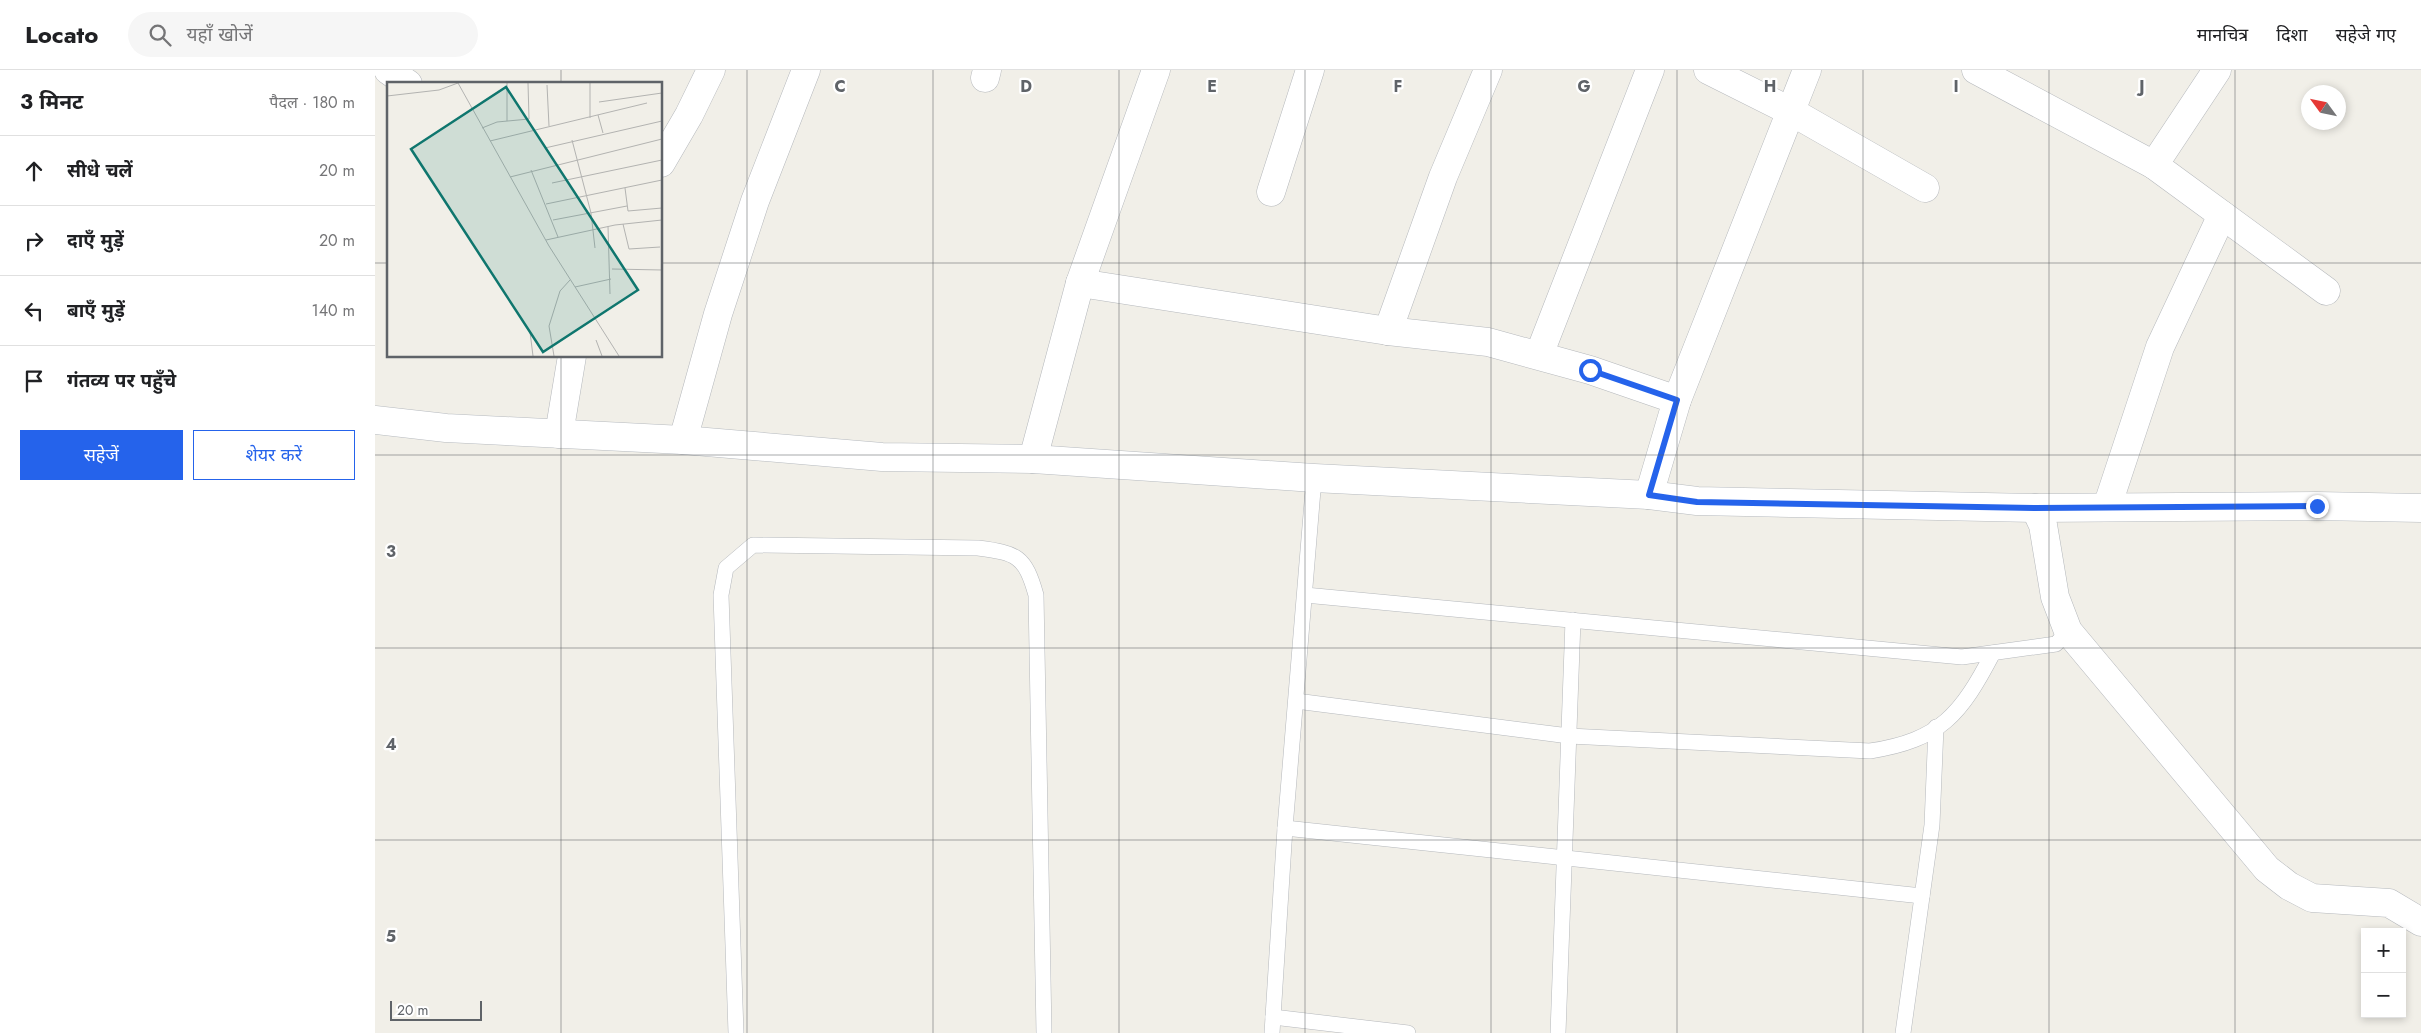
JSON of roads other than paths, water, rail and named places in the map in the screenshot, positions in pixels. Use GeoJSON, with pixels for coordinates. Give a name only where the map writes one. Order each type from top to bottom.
{"type":"FeatureCollection","features":[{"type":"Feature","properties":{"kind":"street"},"geometry":{"type":"LineString","coordinates":[[388,70],[405,82]]}},
{"type":"Feature","properties":{"kind":"street"},"geometry":{"type":"LineString","coordinates":[[663,160],[689,115],[711,70]]}},
{"type":"Feature","properties":{"kind":"street"},"geometry":{"type":"LineString","coordinates":[[683,440],[719,314],[755,201],[806,70]]}},
{"type":"Feature","properties":{"kind":"street"},"geometry":{"type":"LineString","coordinates":[[1033,459],[1080,283],[1156,70]]}},
{"type":"Feature","properties":{"kind":"street"},"geometry":{"type":"LineString","coordinates":[[1271,192],[1310,70]]}},
{"type":"Feature","properties":{"kind":"street"},"geometry":{"type":"LineString","coordinates":[[1388,330],[1443,177],[1488,70]]}},
{"type":"Feature","properties":{"kind":"street"},"geometry":{"type":"LineString","coordinates":[[1539,355],[1650,70]]}},
{"type":"Feature","properties":{"kind":"street"},"geometry":{"type":"LineString","coordinates":[[1708,70],[1792,112],[1925,188]]}},
{"type":"Feature","properties":{"kind":"street"},"geometry":{"type":"LineString","coordinates":[[1649,495],[1677,400],[1807,70]]}},
{"type":"Feature","properties":{"kind":"street"},"geometry":{"type":"LineString","coordinates":[[1976,70],[2154,166],[2326,292]]}},
{"type":"Feature","properties":{"kind":"street"},"geometry":{"type":"LineString","coordinates":[[2154,166],[2217,70]]}},
{"type":"Feature","properties":{"kind":"street"},"geometry":{"type":"LineString","coordinates":[[2107,507],[2160,347],[2222,215]]}},
{"type":"Feature","properties":{"kind":"street"},"geometry":{"type":"LineString","coordinates":[[1080,283],[1388,330],[1488,342],[1539,355],[1677,400]]}},
{"type":"Feature","properties":{"kind":"street"},"geometry":{"type":"LineString","coordinates":[[559,434],[572,358]]}},
{"type":"Feature","properties":{"kind":"street"},"geometry":{"type":"LineString","coordinates":[[375,420],[446,428],[683,440],[882,457],[1033,459],[1314,478],[1649,495],[1697,502],[2035,508],[2421,508]]}},
{"type":"Feature","properties":{"kind":"street"},"geometry":{"type":"LineString","coordinates":[[2035,508],[2043,525],[2055,597],[2068,631],[2267,869],[2289,886],[2312,898],[2389,904],[2421,922]]}},
{"type":"Feature","properties":{"kind":"lane"},"geometry":{"type":"LineString","coordinates":[[1272,1033],[1285,828],[1314,478]]}},
{"type":"Feature","properties":{"kind":"lane"},"geometry":{"type":"LineString","coordinates":[[736,1033],[721,595],[726,568],[753,544],[978,548],[1007,552],[1029,569],[1036,595],[1044,1033]]}},
{"type":"Feature","properties":{"kind":"lane"},"geometry":{"type":"LineString","coordinates":[[1305,595],[1962,657],[2056,644],[2068,631]]}},
{"type":"Feature","properties":{"kind":"lane"},"geometry":{"type":"LineString","coordinates":[[1558,1033],[1573,620]]}},
{"type":"Feature","properties":{"kind":"lane"},"geometry":{"type":"LineString","coordinates":[[1296,701],[1569,736],[1870,751],[1893,748],[1921,738],[1952,716],[1972,692],[1993,652]]}},
{"type":"Feature","properties":{"kind":"lane"},"geometry":{"type":"LineString","coordinates":[[1903,1033],[1932,825],[1936,727]]}},
{"type":"Feature","properties":{"kind":"lane"},"geometry":{"type":"LineString","coordinates":[[1285,828],[1564,860],[1923,896]]}},
{"type":"Feature","properties":{"kind":"lane"},"geometry":{"type":"LineString","coordinates":[[1273,1017],[1408,1033]]}}]}
